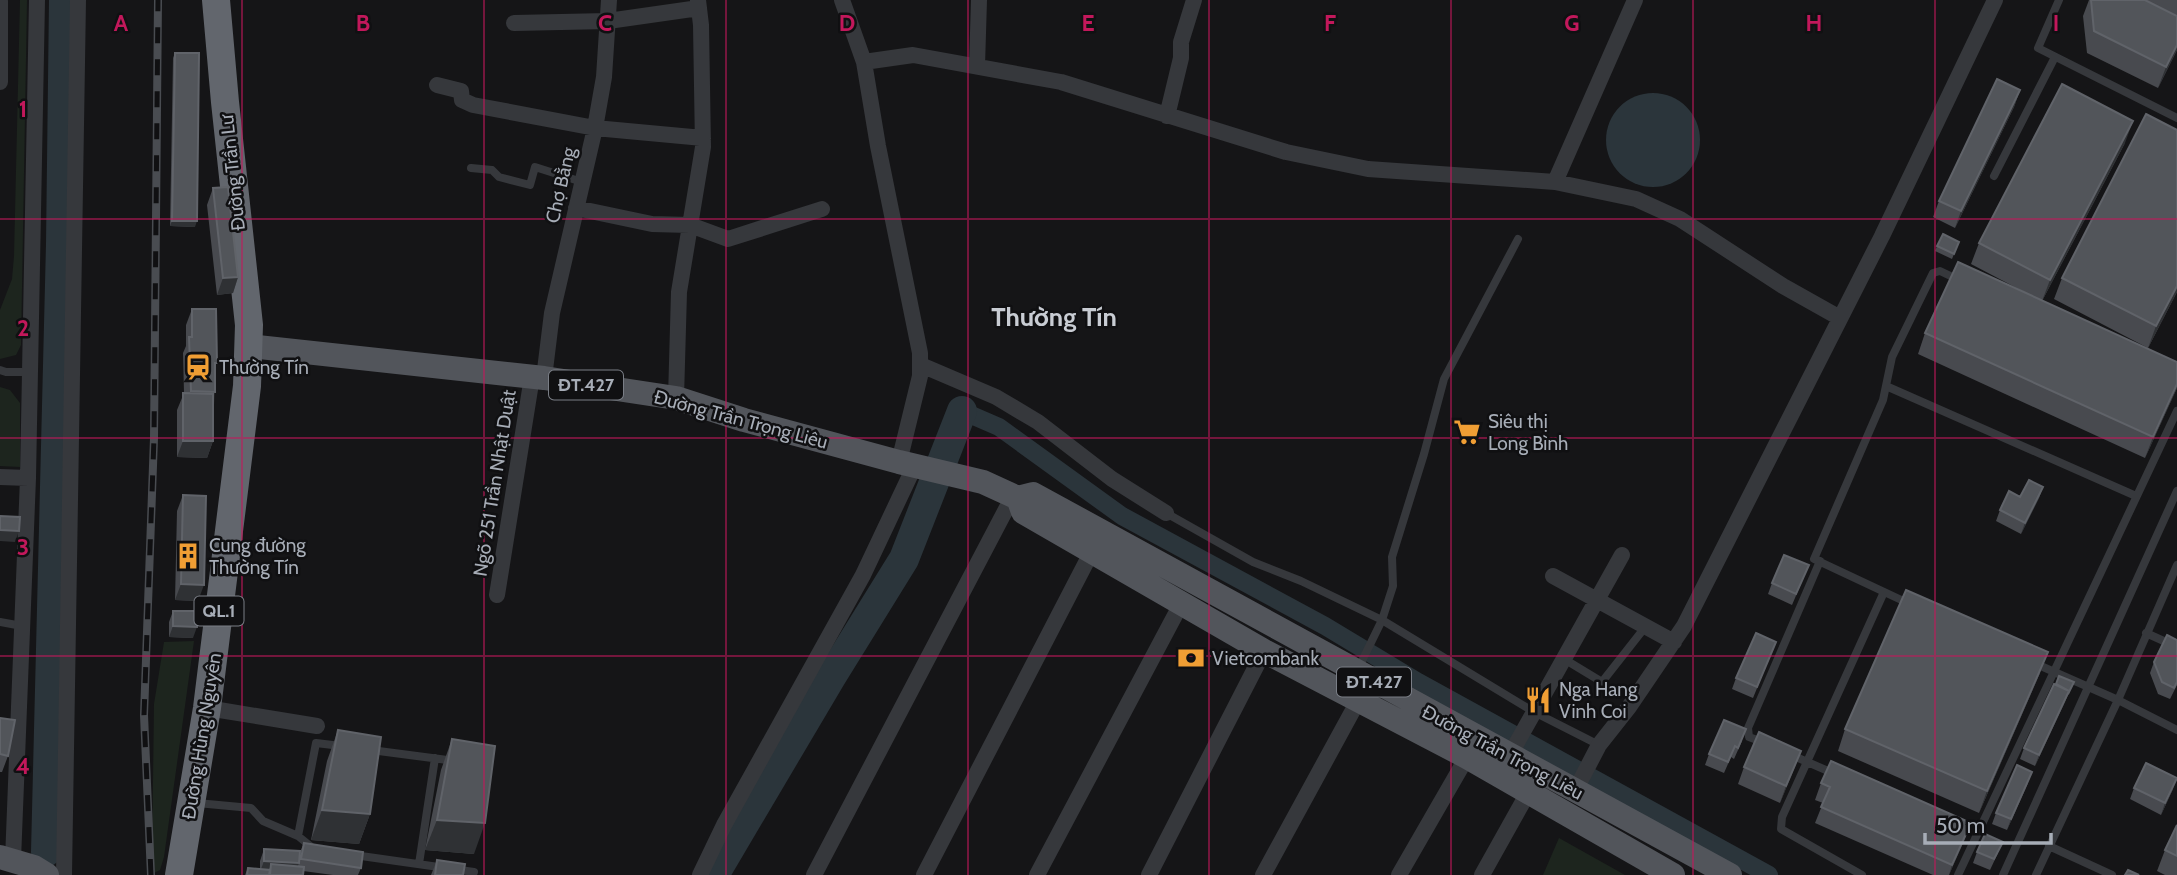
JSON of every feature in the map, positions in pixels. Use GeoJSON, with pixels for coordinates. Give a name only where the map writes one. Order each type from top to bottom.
{"type":"FeatureCollection","features":[{"type":"Feature","properties":{"kind":"highway","name":"Đường Trần Lư"},"geometry":{"type":"LineString","coordinates":[[216,0],[249,346]]}},
{"type":"Feature","properties":{"kind":"highway","name":"Đường Hùng Nguyên"},"geometry":{"type":"LineString","coordinates":[[179,875],[207,708],[247,386],[249,346]]}},
{"type":"Feature","properties":{"kind":"main road","name":"Đường Trần Trọng Liêu"},"geometry":{"type":"LineString","coordinates":[[249,346],[538,378],[676,398],[744,420],[983,482],[1016,497],[1033,494],[1362,668],[1512,751],[1699,867],[1730,875]]}},
{"type":"Feature","properties":{"kind":"main road","name":"Đường Trần Trọng Liêu"},"geometry":{"type":"LineString","coordinates":[[1016,497],[1023,512],[1091,553],[1264,651],[1467,757],[1673,875]]}},
{"type":"Feature","properties":{"kind":"street"},"geometry":{"type":"LineString","coordinates":[[19,869],[37,0]]}},
{"type":"Feature","properties":{"kind":"street"},"geometry":{"type":"LineString","coordinates":[[64,875],[78,0]]}},
{"type":"Feature","properties":{"kind":"street","name":"Chợ Bằng"},"geometry":{"type":"LineString","coordinates":[[538,378],[595,128],[604,77],[609,0]]}},
{"type":"Feature","properties":{"kind":"street"},"geometry":{"type":"LineString","coordinates":[[700,875],[724,825],[863,575],[907,464],[921,365],[864,62],[842,0]]}},
{"type":"Feature","properties":{"kind":"street"},"geometry":{"type":"LineString","coordinates":[[977,66],[979,0]]}},
{"type":"Feature","properties":{"kind":"street"},"geometry":{"type":"LineString","coordinates":[[1555,182],[1635,0]]}},
{"type":"Feature","properties":{"kind":"street"},"geometry":{"type":"LineString","coordinates":[[1575,791],[1598,746],[1629,707],[1684,626],[1882,236],[1995,0]]}},
{"type":"Feature","properties":{"kind":"street"},"geometry":{"type":"LineString","coordinates":[[0,1],[0,82]]}},
{"type":"Feature","properties":{"kind":"street"},"geometry":{"type":"LineString","coordinates":[[1167,116],[1191,1]]}},
{"type":"Feature","properties":{"kind":"street"},"geometry":{"type":"LineString","coordinates":[[514,23],[608,21],[698,4],[701,25],[703,138],[680,292],[676,398]]}},
{"type":"Feature","properties":{"kind":"street"},"geometry":{"type":"LineString","coordinates":[[864,62],[913,55],[1061,82],[1286,152],[1368,169],[1555,182],[1636,199],[1680,219],[1783,286],[1840,318]]}},
{"type":"Feature","properties":{"kind":"street"},"geometry":{"type":"LineString","coordinates":[[437,85],[461,91],[462,100],[473,104],[595,128],[703,138]]}},
{"type":"Feature","properties":{"kind":"street"},"geometry":{"type":"LineString","coordinates":[[576,208],[652,224],[690,225],[728,239],[822,209]]}},
{"type":"Feature","properties":{"kind":"street"},"geometry":{"type":"LineString","coordinates":[[921,365],[996,397],[1038,422],[1112,480],[1167,513]]}},
{"type":"Feature","properties":{"kind":"street","name":"Ngõ 251 Trần Nhật Duật"},"geometry":{"type":"LineString","coordinates":[[496,595],[538,378]]}},
{"type":"Feature","properties":{"kind":"street"},"geometry":{"type":"LineString","coordinates":[[0,477],[28,478]]}},
{"type":"Feature","properties":{"kind":"street"},"geometry":{"type":"LineString","coordinates":[[814,875],[1016,497]]}},
{"type":"Feature","properties":{"kind":"street"},"geometry":{"type":"LineString","coordinates":[[924,875],[1091,553]]}},
{"type":"Feature","properties":{"kind":"street"},"geometry":{"type":"LineString","coordinates":[[1512,751],[1622,555]]}},
{"type":"Feature","properties":{"kind":"street"},"geometry":{"type":"LineString","coordinates":[[1553,576],[1674,642]]}},
{"type":"Feature","properties":{"kind":"street"},"geometry":{"type":"LineString","coordinates":[[1037,875],[1181,604]]}},
{"type":"Feature","properties":{"kind":"street"},"geometry":{"type":"LineString","coordinates":[[1149,875],[1264,651]]}},
{"type":"Feature","properties":{"kind":"street"},"geometry":{"type":"LineString","coordinates":[[1263,875],[1358,701],[1362,668]]}},
{"type":"Feature","properties":{"kind":"street"},"geometry":{"type":"LineString","coordinates":[[207,708],[317,726]]}},
{"type":"Feature","properties":{"kind":"street"},"geometry":{"type":"LineString","coordinates":[[1399,875],[1467,757]]}},
{"type":"Feature","properties":{"kind":"street"},"geometry":{"type":"LineString","coordinates":[[1482,875],[1529,792]]}},
{"type":"Feature","properties":{"kind":"lane"},"geometry":{"type":"LineString","coordinates":[[2059,0],[2038,48],[2177,118]]}},
{"type":"Feature","properties":{"kind":"lane"},"geometry":{"type":"LineString","coordinates":[[1994,176],[2055,57]]}},
{"type":"Feature","properties":{"kind":"lane"},"geometry":{"type":"LineString","coordinates":[[471,168],[492,170],[499,177],[530,185],[535,167],[582,182]]}},
{"type":"Feature","properties":{"kind":"lane"},"geometry":{"type":"LineString","coordinates":[[1362,668],[1392,586],[1392,557],[1444,379],[1518,239]]}},
{"type":"Feature","properties":{"kind":"lane"},"geometry":{"type":"LineString","coordinates":[[1920,609],[1814,559],[1883,400],[1892,357],[1933,273],[1940,271],[1965,282]]}},
{"type":"Feature","properties":{"kind":"lane"},"geometry":{"type":"LineString","coordinates":[[0,370],[29,372]]}},
{"type":"Feature","properties":{"kind":"lane"},"geometry":{"type":"LineString","coordinates":[[1886,386],[2136,496]]}},
{"type":"Feature","properties":{"kind":"lane"},"geometry":{"type":"LineString","coordinates":[[1958,875],[2177,411]]}},
{"type":"Feature","properties":{"kind":"lane"},"geometry":{"type":"LineString","coordinates":[[2003,875],[2177,491]]}},
{"type":"Feature","properties":{"kind":"lane"},"geometry":{"type":"LineString","coordinates":[[1167,513],[1253,562],[1301,581],[1380,623],[1598,746]]}},
{"type":"Feature","properties":{"kind":"lane"},"geometry":{"type":"LineString","coordinates":[[1772,747],[1749,737],[1748,728],[1820,561]]}},
{"type":"Feature","properties":{"kind":"lane"},"geometry":{"type":"LineString","coordinates":[[2036,875],[2118,700],[2177,565]]}},
{"type":"Feature","properties":{"kind":"lane"},"geometry":{"type":"LineString","coordinates":[[1861,875],[1782,829],[1782,817],[1884,592]]}},
{"type":"Feature","properties":{"kind":"lane"},"geometry":{"type":"LineString","coordinates":[[0,622],[22,626]]}},
{"type":"Feature","properties":{"kind":"lane"},"geometry":{"type":"LineString","coordinates":[[1564,659],[1602,682],[1646,626]]}},
{"type":"Feature","properties":{"kind":"lane"},"geometry":{"type":"LineString","coordinates":[[2146,633],[2177,647]]}},
{"type":"Feature","properties":{"kind":"lane"},"geometry":{"type":"LineString","coordinates":[[2030,661],[2177,730]]}},
{"type":"Feature","properties":{"kind":"lane"},"geometry":{"type":"LineString","coordinates":[[298,836],[316,743],[460,761]]}},
{"type":"Feature","properties":{"kind":"lane"},"geometry":{"type":"LineString","coordinates":[[1784,752],[1844,778]]}},
{"type":"Feature","properties":{"kind":"lane"},"geometry":{"type":"LineString","coordinates":[[419,864],[435,758]]}},
{"type":"Feature","properties":{"kind":"lane"},"geometry":{"type":"LineString","coordinates":[[191,802],[251,808],[263,821],[298,836],[312,849],[326,851]]}},
{"type":"Feature","properties":{"kind":"lane"},"geometry":{"type":"LineString","coordinates":[[1965,829],[1977,834]]}},
{"type":"Feature","properties":{"kind":"lane"},"geometry":{"type":"LineString","coordinates":[[2049,846],[2112,875]]}},
{"type":"Feature","properties":{"kind":"lane"},"geometry":{"type":"LineString","coordinates":[[339,853],[474,872]]}},
{"type":"Feature","properties":{"kind":"shaded area"},"geometry":{"type":"Polygon","coordinates":[[[20,0],[27,0],[21,345],[16,355],[0,359],[0,310],[12,279],[14,256],[20,0]]]}},
{"type":"Feature","properties":{"kind":"shaded area"},"geometry":{"type":"Polygon","coordinates":[[[1653,93],[1671,96],[1686,107],[1697,122],[1700,140],[1697,158],[1686,173],[1671,184],[1653,187],[1635,184],[1620,173],[1609,158],[1606,140],[1609,122],[1620,107],[1635,96],[1653,93]]]}},
{"type":"Feature","properties":{"kind":"shaded area"},"geometry":{"type":"Polygon","coordinates":[[[0,387],[10,390],[20,403],[20,467],[0,466],[0,387]]]}},
{"type":"Feature","properties":{"kind":"shaded area"},"geometry":{"type":"Polygon","coordinates":[[[194,641],[164,857],[160,870],[154,873],[154,704],[164,642],[194,641]]]}},
{"type":"Feature","properties":{"kind":"shaded area"},"geometry":{"type":"Polygon","coordinates":[[[1559,838],[1625,875],[1543,875],[1559,838]]]}},
{"type":"Feature","properties":{"kind":"building"},"geometry":{"type":"Polygon","coordinates":[[[2091,0],[2145,0],[2177,16],[2177,45],[2166,67],[2094,31],[2091,0]]]}},
{"type":"Feature","properties":{"kind":"building"},"geometry":{"type":"Polygon","coordinates":[[[175,53],[199,53],[197,221],[172,221],[175,53]]]}},
{"type":"Feature","properties":{"kind":"building"},"geometry":{"type":"Polygon","coordinates":[[[1997,79],[2020,90],[1961,211],[1939,201],[1997,79]]]}},
{"type":"Feature","properties":{"kind":"building"},"geometry":{"type":"Polygon","coordinates":[[[2062,84],[2133,121],[2050,280],[1979,243],[2062,84]]]}},
{"type":"Feature","properties":{"kind":"building"},"geometry":{"type":"Polygon","coordinates":[[[2146,114],[2177,130],[2177,286],[2156,326],[2062,278],[2146,114]]]}},
{"type":"Feature","properties":{"kind":"building"},"geometry":{"type":"Polygon","coordinates":[[[228,187],[238,277],[223,278],[213,188],[228,187]]]}},
{"type":"Feature","properties":{"kind":"building"},"geometry":{"type":"Polygon","coordinates":[[[1943,234],[1959,242],[1954,254],[1937,246],[1943,234]]]}},
{"type":"Feature","properties":{"kind":"building"},"geometry":{"type":"Polygon","coordinates":[[[1958,262],[2177,362],[2177,384],[2153,437],[1925,333],[1958,262]]]}},
{"type":"Feature","properties":{"kind":"building"},"geometry":{"type":"Polygon","coordinates":[[[192,309],[216,309],[215,392],[191,391],[189,337],[192,337],[192,309]]]}},
{"type":"Feature","properties":{"kind":"building"},"geometry":{"type":"Polygon","coordinates":[[[183,393],[213,394],[213,441],[183,441],[183,393]]]}},
{"type":"Feature","properties":{"kind":"building"},"geometry":{"type":"Polygon","coordinates":[[[2029,480],[2043,487],[2025,523],[2000,510],[2009,491],[2020,497],[2029,480]]]}},
{"type":"Feature","properties":{"kind":"building","name":"Cung đường Thường Tín"},"geometry":{"type":"Polygon","coordinates":[[[183,495],[206,496],[204,585],[181,584],[183,495]]]}},
{"type":"Feature","properties":{"kind":"building"},"geometry":{"type":"Polygon","coordinates":[[[0,516],[20,517],[19,531],[0,530],[0,516]]]}},
{"type":"Feature","properties":{"kind":"building"},"geometry":{"type":"Polygon","coordinates":[[[1784,555],[1809,565],[1796,594],[1772,583],[1784,555]]]}},
{"type":"Feature","properties":{"kind":"building"},"geometry":{"type":"Polygon","coordinates":[[[1906,590],[2048,652],[1987,791],[1845,729],[1906,590]]]}},
{"type":"Feature","properties":{"kind":"building"},"geometry":{"type":"Polygon","coordinates":[[[173,611],[200,611],[197,627],[173,626],[173,611]]]}},
{"type":"Feature","properties":{"kind":"building"},"geometry":{"type":"Polygon","coordinates":[[[1756,633],[1776,642],[1757,687],[1736,678],[1756,633]]]}},
{"type":"Feature","properties":{"kind":"building"},"geometry":{"type":"Polygon","coordinates":[[[2167,635],[2177,640],[2177,682],[2174,688],[2162,682],[2154,662],[2167,635]]]}},
{"type":"Feature","properties":{"kind":"building"},"geometry":{"type":"Polygon","coordinates":[[[2059,676],[2074,682],[2068,694],[2069,691],[2056,684],[2059,676]]]}},
{"type":"Feature","properties":{"kind":"building"},"geometry":{"type":"Polygon","coordinates":[[[2054,684],[2069,691],[2039,755],[2024,748],[2054,684]]]}},
{"type":"Feature","properties":{"kind":"building"},"geometry":{"type":"Polygon","coordinates":[[[0,718],[15,720],[8,756],[0,754],[0,718]]]}},
{"type":"Feature","properties":{"kind":"building"},"geometry":{"type":"Polygon","coordinates":[[[1724,720],[1746,729],[1728,762],[1709,754],[1724,720]]]}},
{"type":"Feature","properties":{"kind":"building"},"geometry":{"type":"Polygon","coordinates":[[[338,730],[381,737],[370,814],[322,810],[338,730]]]}},
{"type":"Feature","properties":{"kind":"building"},"geometry":{"type":"Polygon","coordinates":[[[1759,732],[1801,751],[1786,786],[1744,767],[1759,732]]]}},
{"type":"Feature","properties":{"kind":"building"},"geometry":{"type":"Polygon","coordinates":[[[452,739],[495,746],[485,823],[437,820],[452,739]]]}},
{"type":"Feature","properties":{"kind":"building"},"geometry":{"type":"Polygon","coordinates":[[[1831,761],[1971,823],[1952,865],[1821,807],[1830,787],[1821,783],[1831,761]]]}},
{"type":"Feature","properties":{"kind":"building"},"geometry":{"type":"Polygon","coordinates":[[[2146,763],[2177,778],[2165,803],[2134,788],[2146,763]]]}},
{"type":"Feature","properties":{"kind":"building"},"geometry":{"type":"Polygon","coordinates":[[[2017,765],[2032,772],[2011,819],[1996,813],[2017,765]]]}},
{"type":"Feature","properties":{"kind":"building"},"geometry":{"type":"Polygon","coordinates":[[[2177,825],[2177,856],[2165,850],[2177,825]]]}},
{"type":"Feature","properties":{"kind":"building"},"geometry":{"type":"Polygon","coordinates":[[[1985,834],[2003,842],[1994,859],[1977,852],[1985,834]]]}},
{"type":"Feature","properties":{"kind":"building"},"geometry":{"type":"Polygon","coordinates":[[[304,843],[363,852],[361,868],[301,859],[304,843]]]}},
{"type":"Feature","properties":{"kind":"building"},"geometry":{"type":"Polygon","coordinates":[[[264,849],[300,851],[299,863],[264,861],[264,849]]]}},
{"type":"Feature","properties":{"kind":"building"},"geometry":{"type":"Polygon","coordinates":[[[437,860],[465,864],[463,875],[435,875],[437,860]]]}},
{"type":"Feature","properties":{"kind":"building"},"geometry":{"type":"Polygon","coordinates":[[[271,864],[304,867],[303,875],[270,875],[271,864]]]}},
{"type":"Feature","properties":{"kind":"building"},"geometry":{"type":"Polygon","coordinates":[[[248,868],[270,870],[269,875],[247,875],[248,868]]]}},
{"type":"Feature","properties":{"kind":"building"},"geometry":{"type":"Polygon","coordinates":[[[2128,870],[2139,875],[2125,875],[2128,870]]]}},
{"type":"Feature","properties":{"kind":"waterway"},"geometry":{"type":"LineString","coordinates":[[46,852],[61,244],[64,0]]}},
{"type":"Feature","properties":{"kind":"waterway"},"geometry":{"type":"LineString","coordinates":[[962,411],[999,427],[1122,516],[1325,626],[1418,682],[1769,875]]}},
{"type":"Feature","properties":{"kind":"waterway"},"geometry":{"type":"LineString","coordinates":[[714,875],[904,559],[962,411]]}},
{"type":"Feature","properties":{"kind":"railway"},"geometry":{"type":"LineString","coordinates":[[151,875],[144,715],[154,438],[158,0]]}},
{"type":"Feature","properties":{"kind":"place","name":"Thường Tín"},"geometry":{"type":"Point","coordinates":[198,367]}},
{"type":"Feature","properties":{"kind":"place","name":"Siêu thị Long Bình"},"geometry":{"type":"Point","coordinates":[1467,432]}},
{"type":"Feature","properties":{"kind":"place","name":"Cung đường Thường Tín"},"geometry":{"type":"Point","coordinates":[188,556]}},
{"type":"Feature","properties":{"kind":"place","name":"Vietcombank"},"geometry":{"type":"Point","coordinates":[1191,658]}},
{"type":"Feature","properties":{"kind":"place","name":"Nga Hang Vinh Coi"},"geometry":{"type":"Point","coordinates":[1538,700]}},
{"type":"Feature","properties":{"kind":"district","name":"Thường Tín"},"geometry":{"type":"Point","coordinates":[1054,317]}}]}
